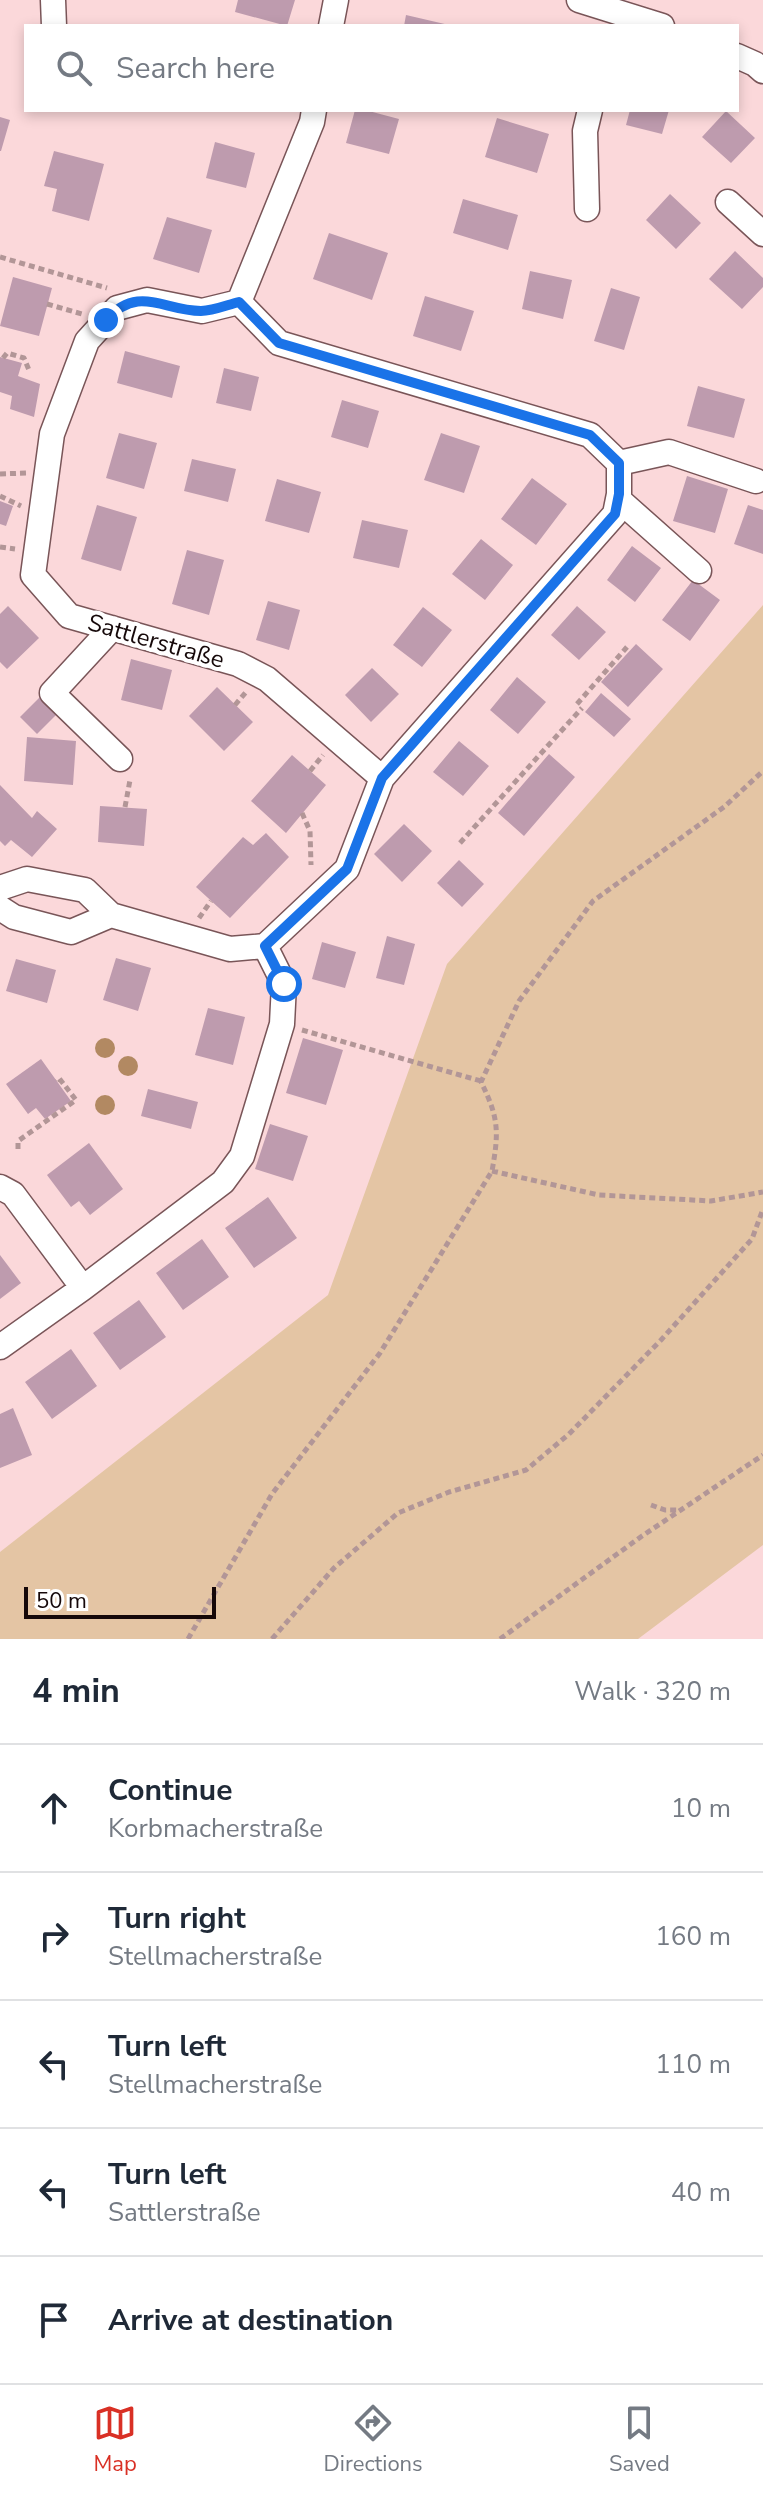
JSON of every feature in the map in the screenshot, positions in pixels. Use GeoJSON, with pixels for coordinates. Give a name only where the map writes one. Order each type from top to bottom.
{"type":"FeatureCollection","features":[{"type":"Feature","properties":{"kind":"street"},"geometry":{"type":"LineString","coordinates":[[53,0],[54,24]]}},
{"type":"Feature","properties":{"kind":"street"},"geometry":{"type":"LineString","coordinates":[[331,24],[336,0]]}},
{"type":"Feature","properties":{"kind":"street"},"geometry":{"type":"LineString","coordinates":[[579,0],[615,19],[649,24]]}},
{"type":"Feature","properties":{"kind":"street"},"geometry":{"type":"LineString","coordinates":[[739,57],[763,71]]}},
{"type":"Feature","properties":{"kind":"street"},"geometry":{"type":"LineString","coordinates":[[239,302],[314,112]]}},
{"type":"Feature","properties":{"kind":"street"},"geometry":{"type":"LineString","coordinates":[[587,209],[585,131],[590,112]]}},
{"type":"Feature","properties":{"kind":"street"},"geometry":{"type":"LineString","coordinates":[[728,202],[763,234]]}},
{"type":"Feature","properties":{"kind":"street"},"geometry":{"type":"LineString","coordinates":[[147,300],[202,311],[239,302]]}},
{"type":"Feature","properties":{"kind":"street","name":"Sattlerstraße"},"geometry":{"type":"LineString","coordinates":[[147,300],[117,308],[87,341],[52,434],[33,575],[69,616],[238,664],[261,676],[382,778]]}},
{"type":"Feature","properties":{"kind":"street"},"geometry":{"type":"LineString","coordinates":[[0,888],[27,879],[85,890],[111,915],[230,949],[265,946],[347,869],[382,778],[615,514],[619,463],[590,435],[279,343],[239,302]]}},
{"type":"Feature","properties":{"kind":"street"},"geometry":{"type":"LineString","coordinates":[[619,463],[669,452],[756,481]]}},
{"type":"Feature","properties":{"kind":"street"},"geometry":{"type":"LineString","coordinates":[[618,499],[699,571]]}},
{"type":"Feature","properties":{"kind":"street"},"geometry":{"type":"LineString","coordinates":[[112,628],[52,693],[126,765]]}},
{"type":"Feature","properties":{"kind":"street"},"geometry":{"type":"LineString","coordinates":[[0,908],[14,917],[71,932],[111,915]]}},
{"type":"Feature","properties":{"kind":"street"},"geometry":{"type":"LineString","coordinates":[[0,1347],[223,1182],[242,1156],[282,1024],[284,984],[265,946]]}},
{"type":"Feature","properties":{"kind":"street"},"geometry":{"type":"LineString","coordinates":[[0,1187],[13,1194],[83,1288]]}},
{"type":"Feature","properties":{"kind":"path"},"geometry":{"type":"LineString","coordinates":[[0,257],[147,300]]}},
{"type":"Feature","properties":{"kind":"path"},"geometry":{"type":"LineString","coordinates":[[3,358],[7,353],[24,358],[29,370]]}},
{"type":"Feature","properties":{"kind":"path"},"geometry":{"type":"LineString","coordinates":[[460,843],[537,763],[627,647]]}},
{"type":"Feature","properties":{"kind":"path"},"geometry":{"type":"LineString","coordinates":[[125,807],[126,765]]}},
{"type":"Feature","properties":{"kind":"path"},"geometry":{"type":"LineString","coordinates":[[481,1082],[519,1001],[593,901],[724,807],[763,771]]}},
{"type":"Feature","properties":{"kind":"path"},"geometry":{"type":"LineString","coordinates":[[302,813],[310,831],[311,865]]}},
{"type":"Feature","properties":{"kind":"path"},"geometry":{"type":"LineString","coordinates":[[188,1639],[272,1494],[380,1353],[492,1171],[497,1139],[494,1108],[481,1082],[282,1024]]}},
{"type":"Feature","properties":{"kind":"path"},"geometry":{"type":"LineString","coordinates":[[18,1149],[18,1141],[76,1100],[59,1078],[57,1081]]}},
{"type":"Feature","properties":{"kind":"path"},"geometry":{"type":"LineString","coordinates":[[492,1171],[599,1195],[711,1201],[763,1192]]}},
{"type":"Feature","properties":{"kind":"path"},"geometry":{"type":"LineString","coordinates":[[272,1639],[334,1568],[398,1513],[449,1492],[526,1470],[569,1434],[661,1340],[752,1239],[763,1209]]}},
{"type":"Feature","properties":{"kind":"path"},"geometry":{"type":"LineString","coordinates":[[500,1639],[680,1510],[763,1455]]}},
{"type":"Feature","properties":{"kind":"path"},"geometry":{"type":"LineString","coordinates":[[651,1505],[665,1510],[680,1510]]}},
{"type":"Feature","properties":{"kind":"shaded area"},"geometry":{"type":"Polygon","coordinates":[[[763,605],[763,1545],[638,1639],[0,1639],[0,1552],[328,1295],[447,964],[763,605]]]}},
{"type":"Feature","properties":{"kind":"building"},"geometry":{"type":"Polygon","coordinates":[[[238,0],[295,0],[288,24],[235,12],[238,0]]]}},
{"type":"Feature","properties":{"kind":"building"},"geometry":{"type":"Polygon","coordinates":[[[406,15],[445,24],[404,24],[406,15]]]}},
{"type":"Feature","properties":{"kind":"building"},"geometry":{"type":"Polygon","coordinates":[[[354,112],[373,112],[399,119],[389,154],[346,143],[354,112]]]}},
{"type":"Feature","properties":{"kind":"building"},"geometry":{"type":"Polygon","coordinates":[[[629,112],[668,112],[662,134],[626,125],[629,112]]]}},
{"type":"Feature","properties":{"kind":"building"},"geometry":{"type":"Polygon","coordinates":[[[727,112],[755,138],[731,163],[702,137],[727,112]]]}},
{"type":"Feature","properties":{"kind":"building"},"geometry":{"type":"Polygon","coordinates":[[[0,117],[10,120],[1,151],[0,151],[0,117]]]}},
{"type":"Feature","properties":{"kind":"building"},"geometry":{"type":"Polygon","coordinates":[[[497,118],[549,134],[537,173],[485,157],[497,118]]]}},
{"type":"Feature","properties":{"kind":"building"},"geometry":{"type":"Polygon","coordinates":[[[215,142],[255,153],[246,188],[206,178],[215,142]]]}},
{"type":"Feature","properties":{"kind":"building"},"geometry":{"type":"Polygon","coordinates":[[[54,151],[104,164],[89,221],[52,211],[57,189],[44,186],[54,151]]]}},
{"type":"Feature","properties":{"kind":"building"},"geometry":{"type":"Polygon","coordinates":[[[670,194],[701,223],[676,249],[646,220],[670,194]]]}},
{"type":"Feature","properties":{"kind":"building"},"geometry":{"type":"Polygon","coordinates":[[[463,199],[518,215],[508,250],[453,233],[463,199]]]}},
{"type":"Feature","properties":{"kind":"building"},"geometry":{"type":"Polygon","coordinates":[[[167,217],[212,230],[199,273],[153,259],[167,217]]]}},
{"type":"Feature","properties":{"kind":"building"},"geometry":{"type":"Polygon","coordinates":[[[329,233],[388,253],[372,300],[313,279],[329,233]]]}},
{"type":"Feature","properties":{"kind":"building"},"geometry":{"type":"Polygon","coordinates":[[[735,251],[763,278],[763,287],[742,309],[709,279],[735,251]]]}},
{"type":"Feature","properties":{"kind":"building"},"geometry":{"type":"Polygon","coordinates":[[[530,271],[572,280],[563,319],[522,309],[530,271]]]}},
{"type":"Feature","properties":{"kind":"building"},"geometry":{"type":"Polygon","coordinates":[[[13,277],[52,288],[39,336],[0,326],[13,277]]]}},
{"type":"Feature","properties":{"kind":"building"},"geometry":{"type":"Polygon","coordinates":[[[611,288],[640,297],[624,350],[594,341],[611,288]]]}},
{"type":"Feature","properties":{"kind":"building"},"geometry":{"type":"Polygon","coordinates":[[[425,296],[474,311],[461,351],[413,336],[425,296]]]}},
{"type":"Feature","properties":{"kind":"building"},"geometry":{"type":"Polygon","coordinates":[[[125,351],[180,366],[172,398],[117,383],[125,351]]]}},
{"type":"Feature","properties":{"kind":"building"},"geometry":{"type":"Polygon","coordinates":[[[0,357],[22,363],[18,376],[40,384],[34,417],[10,409],[12,396],[0,392],[0,357]]]}},
{"type":"Feature","properties":{"kind":"building"},"geometry":{"type":"Polygon","coordinates":[[[224,368],[259,377],[251,411],[216,403],[224,368]]]}},
{"type":"Feature","properties":{"kind":"building"},"geometry":{"type":"Polygon","coordinates":[[[698,386],[745,399],[734,438],[687,426],[698,386]]]}},
{"type":"Feature","properties":{"kind":"building"},"geometry":{"type":"Polygon","coordinates":[[[342,400],[379,411],[368,448],[331,437],[342,400]]]}},
{"type":"Feature","properties":{"kind":"building"},"geometry":{"type":"Polygon","coordinates":[[[119,433],[157,443],[144,489],[106,478],[119,433]]]}},
{"type":"Feature","properties":{"kind":"building"},"geometry":{"type":"Polygon","coordinates":[[[441,433],[480,446],[464,493],[424,480],[441,433]]]}},
{"type":"Feature","properties":{"kind":"building"},"geometry":{"type":"Polygon","coordinates":[[[192,459],[236,469],[228,502],[184,491],[192,459]]]}},
{"type":"Feature","properties":{"kind":"building"},"geometry":{"type":"Polygon","coordinates":[[[687,476],[728,489],[715,533],[673,521],[687,476]]]}},
{"type":"Feature","properties":{"kind":"building"},"geometry":{"type":"Polygon","coordinates":[[[532,478],[567,504],[536,545],[501,519],[532,478]]]}},
{"type":"Feature","properties":{"kind":"building"},"geometry":{"type":"Polygon","coordinates":[[[277,479],[321,492],[309,533],[265,521],[277,479]]]}},
{"type":"Feature","properties":{"kind":"building"},"geometry":{"type":"Polygon","coordinates":[[[0,501],[13,506],[6,526],[0,524],[0,501]]]}},
{"type":"Feature","properties":{"kind":"building"},"geometry":{"type":"Polygon","coordinates":[[[97,505],[137,517],[121,571],[81,559],[97,505]]]}},
{"type":"Feature","properties":{"kind":"building"},"geometry":{"type":"Polygon","coordinates":[[[748,505],[763,510],[763,554],[734,544],[748,505]]]}},
{"type":"Feature","properties":{"kind":"building"},"geometry":{"type":"Polygon","coordinates":[[[362,520],[408,530],[399,568],[353,558],[362,520]]]}},
{"type":"Feature","properties":{"kind":"building"},"geometry":{"type":"Polygon","coordinates":[[[481,539],[513,565],[485,600],[452,574],[481,539]]]}},
{"type":"Feature","properties":{"kind":"building"},"geometry":{"type":"Polygon","coordinates":[[[632,546],[661,568],[635,602],[607,580],[632,546]]]}},
{"type":"Feature","properties":{"kind":"building"},"geometry":{"type":"Polygon","coordinates":[[[187,550],[224,560],[209,615],[172,604],[187,550]]]}},
{"type":"Feature","properties":{"kind":"building"},"geometry":{"type":"Polygon","coordinates":[[[693,580],[720,600],[690,641],[662,620],[693,580]]]}},
{"type":"Feature","properties":{"kind":"building"},"geometry":{"type":"Polygon","coordinates":[[[268,601],[300,610],[289,650],[256,640],[268,601]]]}},
{"type":"Feature","properties":{"kind":"building"},"geometry":{"type":"Polygon","coordinates":[[[8,606],[39,638],[7,669],[0,662],[0,614],[8,606]]]}},
{"type":"Feature","properties":{"kind":"building"},"geometry":{"type":"Polygon","coordinates":[[[577,606],[606,632],[579,660],[551,635],[577,606]]]}},
{"type":"Feature","properties":{"kind":"building"},"geometry":{"type":"Polygon","coordinates":[[[423,607],[452,630],[422,667],[393,645],[423,607]]]}},
{"type":"Feature","properties":{"kind":"building"},"geometry":{"type":"Polygon","coordinates":[[[636,644],[663,669],[628,707],[601,682],[636,644]]]}},
{"type":"Feature","properties":{"kind":"building"},"geometry":{"type":"Polygon","coordinates":[[[131,659],[172,670],[162,710],[121,700],[131,659]]]}},
{"type":"Feature","properties":{"kind":"building"},"geometry":{"type":"Polygon","coordinates":[[[372,668],[399,694],[371,722],[345,695],[372,668]]]}},
{"type":"Feature","properties":{"kind":"building"},"geometry":{"type":"Polygon","coordinates":[[[517,677],[546,702],[518,734],[490,710],[517,677]]]}},
{"type":"Feature","properties":{"kind":"building"},"geometry":{"type":"Polygon","coordinates":[[[217,687],[253,722],[224,751],[189,716],[217,687]]]}},
{"type":"Feature","properties":{"kind":"building"},"geometry":{"type":"Polygon","coordinates":[[[44,693],[61,710],[37,734],[20,717],[44,693]]]}},
{"type":"Feature","properties":{"kind":"building"},"geometry":{"type":"Polygon","coordinates":[[[601,693],[631,719],[614,737],[585,712],[601,693]]]}},
{"type":"Feature","properties":{"kind":"building"},"geometry":{"type":"Polygon","coordinates":[[[27,737],[76,741],[73,785],[24,781],[27,737]]]}},
{"type":"Feature","properties":{"kind":"building"},"geometry":{"type":"Polygon","coordinates":[[[459,741],[489,766],[463,796],[433,772],[459,741]]]}},
{"type":"Feature","properties":{"kind":"building"},"geometry":{"type":"Polygon","coordinates":[[[549,754],[575,777],[524,836],[498,813],[549,754]]]}},
{"type":"Feature","properties":{"kind":"building"},"geometry":{"type":"Polygon","coordinates":[[[292,755],[326,785],[286,833],[251,801],[292,755]]]}},
{"type":"Feature","properties":{"kind":"building"},"geometry":{"type":"Polygon","coordinates":[[[0,785],[32,818],[37,811],[57,829],[32,857],[11,840],[5,846],[0,841],[0,785]]]}},
{"type":"Feature","properties":{"kind":"building"},"geometry":{"type":"Polygon","coordinates":[[[100,806],[147,809],[144,846],[98,842],[100,806]]]}},
{"type":"Feature","properties":{"kind":"building"},"geometry":{"type":"Polygon","coordinates":[[[404,824],[432,851],[402,882],[374,854],[404,824]]]}},
{"type":"Feature","properties":{"kind":"building"},"geometry":{"type":"Polygon","coordinates":[[[266,833],[289,857],[230,918],[196,887],[243,837],[253,845],[266,833]]]}},
{"type":"Feature","properties":{"kind":"building"},"geometry":{"type":"Polygon","coordinates":[[[459,860],[484,884],[462,907],[437,883],[459,860]]]}},
{"type":"Feature","properties":{"kind":"building"},"geometry":{"type":"Polygon","coordinates":[[[387,936],[415,944],[404,985],[376,978],[387,936]]]}},
{"type":"Feature","properties":{"kind":"building"},"geometry":{"type":"Polygon","coordinates":[[[322,942],[356,952],[345,988],[312,979],[322,942]]]}},
{"type":"Feature","properties":{"kind":"building"},"geometry":{"type":"Polygon","coordinates":[[[116,958],[151,968],[138,1011],[103,1000],[116,958]]]}},
{"type":"Feature","properties":{"kind":"building"},"geometry":{"type":"Polygon","coordinates":[[[16,959],[56,970],[47,1003],[6,991],[16,959]]]}},
{"type":"Feature","properties":{"kind":"building"},"geometry":{"type":"Polygon","coordinates":[[[208,1008],[245,1017],[233,1065],[195,1055],[208,1008]]]}},
{"type":"Feature","properties":{"kind":"building"},"geometry":{"type":"Polygon","coordinates":[[[303,1038],[343,1050],[326,1105],[286,1093],[303,1038]]]}},
{"type":"Feature","properties":{"kind":"building"},"geometry":{"type":"Polygon","coordinates":[[[41,1059],[71,1101],[45,1119],[36,1108],[28,1114],[6,1084],[41,1059]]]}},
{"type":"Feature","properties":{"kind":"building"},"geometry":{"type":"Polygon","coordinates":[[[148,1089],[198,1102],[191,1129],[141,1116],[148,1089]]]}},
{"type":"Feature","properties":{"kind":"building"},"geometry":{"type":"Polygon","coordinates":[[[270,1124],[308,1136],[293,1181],[255,1169],[270,1124]]]}},
{"type":"Feature","properties":{"kind":"building"},"geometry":{"type":"Polygon","coordinates":[[[89,1143],[123,1189],[90,1215],[79,1201],[71,1207],[47,1175],[89,1143]]]}},
{"type":"Feature","properties":{"kind":"building"},"geometry":{"type":"Polygon","coordinates":[[[268,1197],[297,1238],[254,1268],[225,1228],[268,1197]]]}},
{"type":"Feature","properties":{"kind":"building"},"geometry":{"type":"Polygon","coordinates":[[[202,1239],[229,1277],[183,1310],[156,1273],[202,1239]]]}},
{"type":"Feature","properties":{"kind":"building"},"geometry":{"type":"Polygon","coordinates":[[[0,1255],[21,1283],[0,1299],[0,1255]]]}},
{"type":"Feature","properties":{"kind":"building"},"geometry":{"type":"Polygon","coordinates":[[[139,1300],[166,1337],[120,1370],[93,1333],[139,1300]]]}},
{"type":"Feature","properties":{"kind":"building"},"geometry":{"type":"Polygon","coordinates":[[[71,1349],[97,1386],[52,1419],[25,1382],[71,1349]]]}},
{"type":"Feature","properties":{"kind":"building"},"geometry":{"type":"Polygon","coordinates":[[[13,1408],[32,1455],[0,1468],[0,1414],[13,1408]]]}},
{"type":"Feature","properties":{"kind":"route"},"geometry":{"type":"LineString","coordinates":[[106,320],[117,308],[147,300],[202,311],[239,302],[279,343],[590,435],[619,463],[619,494],[615,514],[382,778],[347,869],[265,946],[284,984]]}}]}
